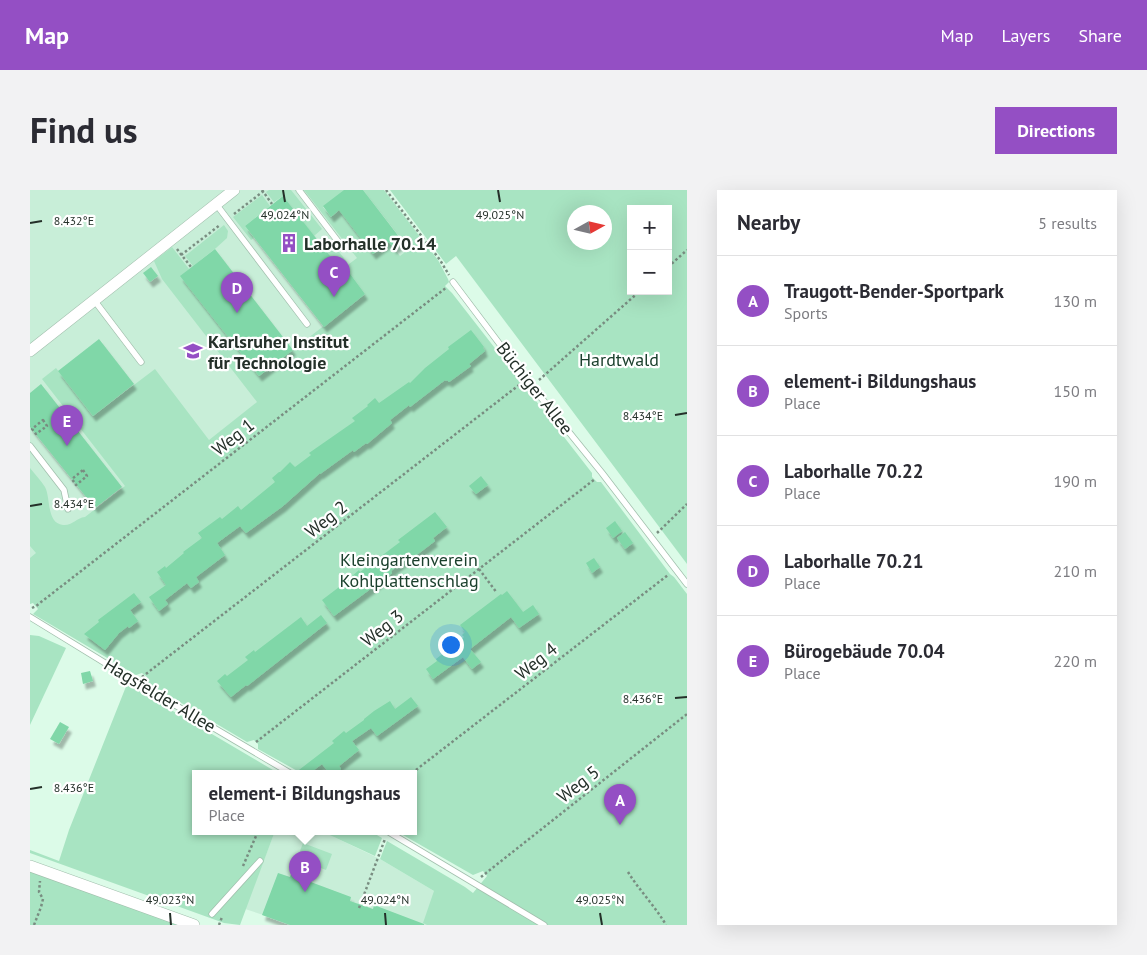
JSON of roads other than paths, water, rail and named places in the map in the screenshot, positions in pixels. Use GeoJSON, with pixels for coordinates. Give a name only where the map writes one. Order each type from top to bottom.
{"type":"FeatureCollection","features":[{"type":"Feature","properties":{"kind":"street"},"geometry":{"type":"LineString","coordinates":[[31,349],[234,190]]}},
{"type":"Feature","properties":{"kind":"street"},"geometry":{"type":"LineString","coordinates":[[30,866],[194,925]]}},
{"type":"Feature","properties":{"kind":"lane"},"geometry":{"type":"LineString","coordinates":[[299,190],[343,248]]}},
{"type":"Feature","properties":{"kind":"lane"},"geometry":{"type":"LineString","coordinates":[[216,204],[307,324]]}},
{"type":"Feature","properties":{"kind":"lane","name":"Büchiger Allee"},"geometry":{"type":"LineString","coordinates":[[453,282],[687,584]]}},
{"type":"Feature","properties":{"kind":"lane"},"geometry":{"type":"LineString","coordinates":[[94,300],[141,362]]}},
{"type":"Feature","properties":{"kind":"lane"},"geometry":{"type":"LineString","coordinates":[[30,446],[64,490],[68,509]]}},
{"type":"Feature","properties":{"kind":"lane","name":"Hagsfelder Allee"},"geometry":{"type":"LineString","coordinates":[[30,617],[285,770]]}},
{"type":"Feature","properties":{"kind":"lane"},"geometry":{"type":"LineString","coordinates":[[395,835],[544,925]]}},
{"type":"Feature","properties":{"kind":"lane"},"geometry":{"type":"LineString","coordinates":[[212,914],[260,861]]}},
{"type":"Feature","properties":{"kind":"place","name":"Laborhalle 70.14"},"geometry":{"type":"Point","coordinates":[289,243]}},
{"type":"Feature","properties":{"kind":"place","name":"Laborhalle 70.22"},"geometry":{"type":"Point","coordinates":[334,297]}},
{"type":"Feature","properties":{"kind":"place","name":"Laborhalle 70.21"},"geometry":{"type":"Point","coordinates":[237,313]}},
{"type":"Feature","properties":{"kind":"place","name":"Karlsruher Institut für Technologie"},"geometry":{"type":"Point","coordinates":[193,351]}},
{"type":"Feature","properties":{"kind":"place","name":"Bürogebäude 70.04"},"geometry":{"type":"Point","coordinates":[67,446]}},
{"type":"Feature","properties":{"kind":"place","name":"Traugott-Bender-Sportpark"},"geometry":{"type":"Point","coordinates":[620,825]}},
{"type":"Feature","properties":{"kind":"place","name":"element-i Bildungshaus"},"geometry":{"type":"Point","coordinates":[305,892]}},
{"type":"Feature","properties":{"kind":"park label","name":"Hardtwald"},"geometry":{"type":"Point","coordinates":[619,359]}},
{"type":"Feature","properties":{"kind":"park label","name":"Kleingartenverein Kohlplattenschlag"},"geometry":{"type":"Point","coordinates":[409,569]}}]}
